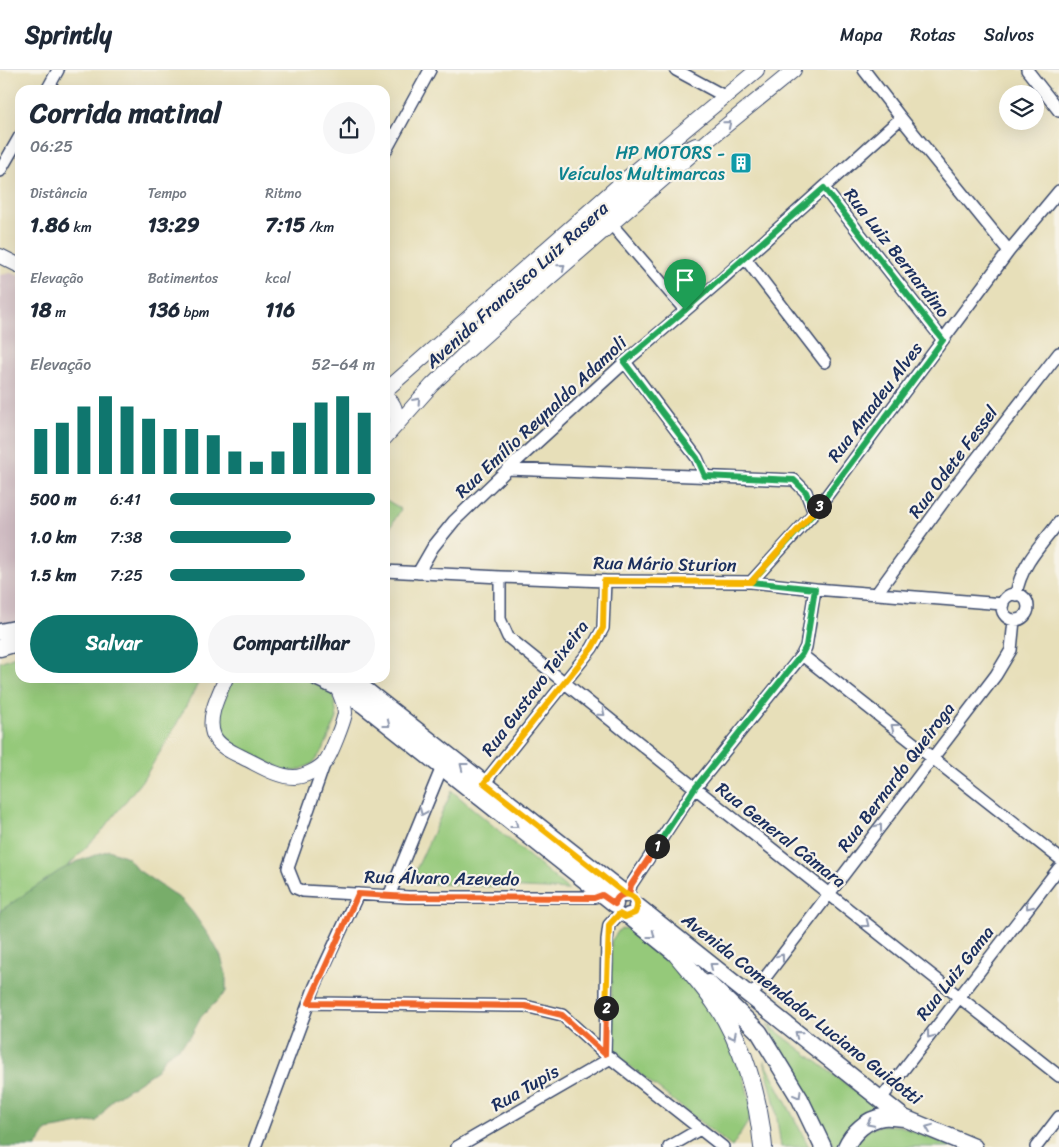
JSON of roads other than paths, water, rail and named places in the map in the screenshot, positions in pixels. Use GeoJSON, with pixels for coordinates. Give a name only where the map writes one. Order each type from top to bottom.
{"type":"FeatureCollection","features":[{"type":"Feature","properties":{"kind":"main road"},"geometry":{"type":"LineString","coordinates":[[0,632],[15,629]]}},
{"type":"Feature","properties":{"kind":"main road"},"geometry":{"type":"LineString","coordinates":[[0,648],[15,644]]}},
{"type":"Feature","properties":{"kind":"main road","name":"Avenida Comendador Luciano Guidotti"},"geometry":{"type":"LineString","coordinates":[[343,683],[365,706],[442,767],[622,904],[751,996],[904,1118],[974,1147]]}},
{"type":"Feature","properties":{"kind":"main road","name":"Avenida Comendador Luciano Guidotti"},"geometry":{"type":"LineString","coordinates":[[350,683],[358,684],[484,783],[622,904],[759,1032],[800,1099],[823,1147]]}},
{"type":"Feature","properties":{"kind":"main road"},"geometry":{"type":"LineString","coordinates":[[676,953],[716,1003],[737,1043],[753,1084],[763,1147]]}},
{"type":"Feature","properties":{"kind":"main road"},"geometry":{"type":"LineString","coordinates":[[846,1147],[857,1131],[868,1122],[883,1117],[904,1118]]}},
{"type":"Feature","properties":{"kind":"street"},"geometry":{"type":"LineString","coordinates":[[50,85],[58,70]]}},
{"type":"Feature","properties":{"kind":"street"},"geometry":{"type":"LineString","coordinates":[[390,143],[430,70]]}},
{"type":"Feature","properties":{"kind":"street"},"geometry":{"type":"LineString","coordinates":[[676,70],[726,97]]}},
{"type":"Feature","properties":{"kind":"street","name":"Avenida Francisco Luiz Rasera"},"geometry":{"type":"LineString","coordinates":[[390,387],[621,183],[758,70]]}},
{"type":"Feature","properties":{"kind":"street","name":"Avenida Francisco Luiz Rasera"},"geometry":{"type":"LineString","coordinates":[[390,432],[432,385],[547,280],[712,137],[794,70]]}},
{"type":"Feature","properties":{"kind":"street"},"geometry":{"type":"LineString","coordinates":[[864,70],[1009,251]]}},
{"type":"Feature","properties":{"kind":"street"},"geometry":{"type":"LineString","coordinates":[[1027,70],[1059,111]]}},
{"type":"Feature","properties":{"kind":"street","name":"Rua Emílio Reynaldo Adamoli"},"geometry":{"type":"LineString","coordinates":[[418,573],[434,547],[454,521],[508,469],[624,362],[745,258],[901,118]]}},
{"type":"Feature","properties":{"kind":"street"},"geometry":{"type":"LineString","coordinates":[[461,357],[487,319],[539,270],[673,156],[712,137]]}},
{"type":"Feature","properties":{"kind":"street"},"geometry":{"type":"LineString","coordinates":[[0,171],[15,145]]}},
{"type":"Feature","properties":{"kind":"street","name":"Rua Luiz Bernardino"},"geometry":{"type":"LineString","coordinates":[[824,188],[943,340]]}},
{"type":"Feature","properties":{"kind":"street","name":"Rua Amadeu Alves"},"geometry":{"type":"LineString","coordinates":[[751,582],[814,513],[1009,251],[1059,191]]}},
{"type":"Feature","properties":{"kind":"street"},"geometry":{"type":"LineString","coordinates":[[612,225],[685,310]]}},
{"type":"Feature","properties":{"kind":"street"},"geometry":{"type":"LineString","coordinates":[[0,256],[15,264]]}},
{"type":"Feature","properties":{"kind":"street"},"geometry":{"type":"LineString","coordinates":[[745,258],[825,362]]}},
{"type":"Feature","properties":{"kind":"street"},"geometry":{"type":"LineString","coordinates":[[0,265],[15,266]]}},
{"type":"Feature","properties":{"kind":"street","name":"Rua Odete Fessel"},"geometry":{"type":"LineString","coordinates":[[877,593],[950,494],[1059,353]]}},
{"type":"Feature","properties":{"kind":"street"},"geometry":{"type":"LineString","coordinates":[[624,362],[697,458],[705,476]]}},
{"type":"Feature","properties":{"kind":"street"},"geometry":{"type":"LineString","coordinates":[[390,400],[394,404],[397,413],[396,424]]}},
{"type":"Feature","properties":{"kind":"street"},"geometry":{"type":"LineString","coordinates":[[508,469],[794,480],[806,492],[814,513]]}},
{"type":"Feature","properties":{"kind":"street"},"geometry":{"type":"LineString","coordinates":[[1016,595],[1017,585],[1025,568],[1059,522]]}},
{"type":"Feature","properties":{"kind":"street","name":"Rua Mário Sturion"},"geometry":{"type":"LineString","coordinates":[[390,571],[604,581],[751,582],[1003,604]]}},
{"type":"Feature","properties":{"kind":"street","name":"Rua General Câmara"},"geometry":{"type":"LineString","coordinates":[[500,577],[500,619],[508,637],[828,894],[1059,1076]]}},
{"type":"Feature","properties":{"kind":"street","name":"Rua Gustavo Teixeira"},"geometry":{"type":"LineString","coordinates":[[484,783],[592,648],[603,628],[604,581]]}},
{"type":"Feature","properties":{"kind":"street"},"geometry":{"type":"LineString","coordinates":[[608,1056],[607,940],[609,925],[631,885],[695,788],[802,654],[806,646],[815,589]]}},
{"type":"Feature","properties":{"kind":"street"},"geometry":{"type":"LineString","coordinates":[[1016,595],[1024,598],[1027,602],[1028,610],[1023,618],[1014,620],[1006,616],[1002,608],[1008,597],[1016,595]]}},
{"type":"Feature","properties":{"kind":"street","name":"Rua Bernardo Queiroga"},"geometry":{"type":"LineString","coordinates":[[751,996],[996,675],[1011,650],[1014,620]]}},
{"type":"Feature","properties":{"kind":"street"},"geometry":{"type":"LineString","coordinates":[[802,654],[1059,858]]}},
{"type":"Feature","properties":{"kind":"street"},"geometry":{"type":"LineString","coordinates":[[224,683],[214,709],[211,724],[214,737],[231,752],[280,774],[294,777],[305,775],[325,762],[344,720],[350,713],[365,706]]}},
{"type":"Feature","properties":{"kind":"street"},"geometry":{"type":"LineString","coordinates":[[342,683],[345,708],[344,720]]}},
{"type":"Feature","properties":{"kind":"street","name":"Rua Álvaro Azevedo"},"geometry":{"type":"LineString","coordinates":[[325,762],[288,868],[296,888],[303,891],[389,896],[594,898],[622,904]]}},
{"type":"Feature","properties":{"kind":"street"},"geometry":{"type":"LineString","coordinates":[[389,896],[442,767]]}},
{"type":"Feature","properties":{"kind":"street","name":"Rua Luiz Gama"},"geometry":{"type":"LineString","coordinates":[[880,1100],[1059,868]]}},
{"type":"Feature","properties":{"kind":"street"},"geometry":{"type":"LineString","coordinates":[[255,1147],[309,1003],[358,894]]}},
{"type":"Feature","properties":{"kind":"street"},"geometry":{"type":"LineString","coordinates":[[309,1003],[525,1006],[562,1015],[608,1056],[723,1147]]}},
{"type":"Feature","properties":{"kind":"street","name":"Rua Tupis"},"geometry":{"type":"LineString","coordinates":[[457,1147],[608,1056]]}},
{"type":"Feature","properties":{"kind":"street"},"geometry":{"type":"LineString","coordinates":[[1036,1147],[1059,1117]]}},
{"type":"Feature","properties":{"kind":"street"},"geometry":{"type":"LineString","coordinates":[[669,1147],[700,1129]]}},
{"type":"Feature","properties":{"kind":"place","name":"HP MOTORS - Veículos Multimarcas"},"geometry":{"type":"Point","coordinates":[741,163]}}]}
